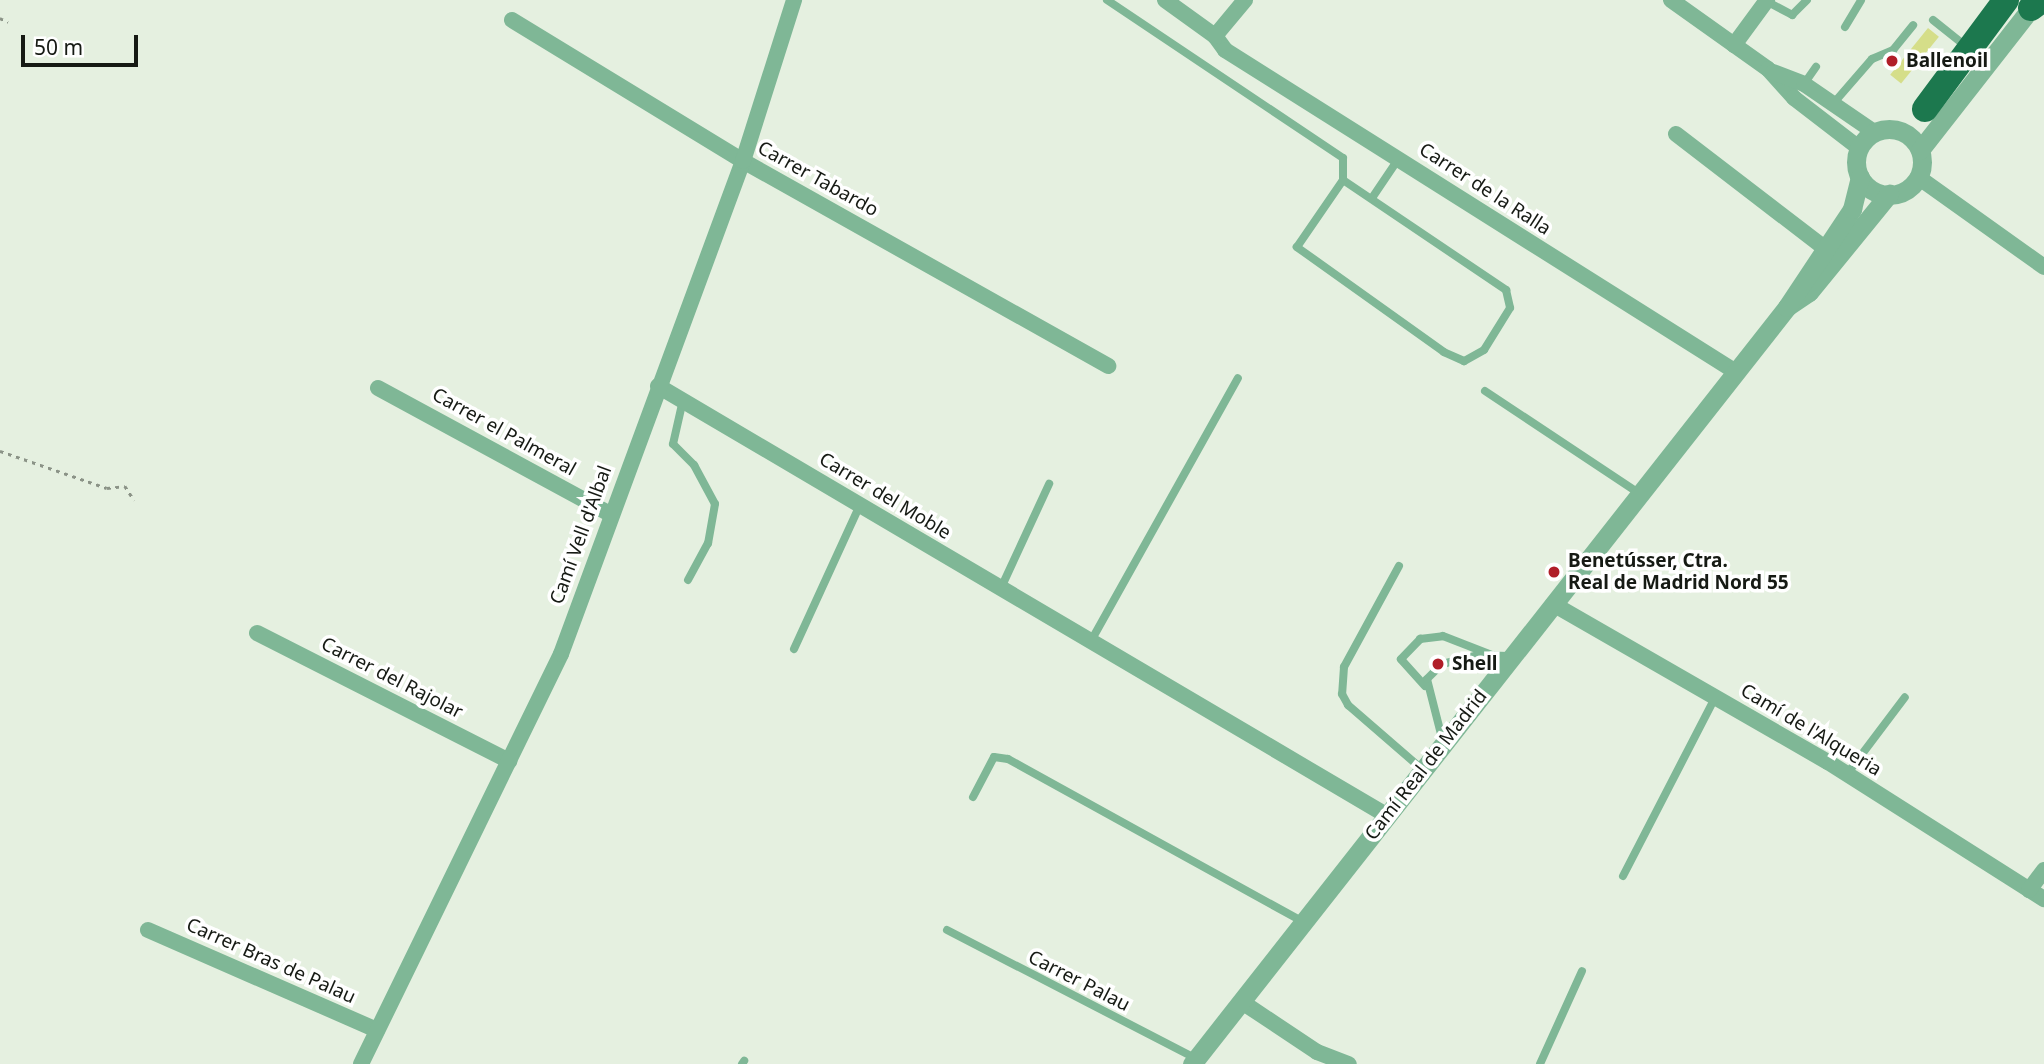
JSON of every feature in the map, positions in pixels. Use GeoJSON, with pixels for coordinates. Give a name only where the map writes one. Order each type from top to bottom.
{"type":"FeatureCollection","features":[{"type":"Feature","properties":{"kind":"highway"},"geometry":{"type":"LineString","coordinates":[[1925,109],[1973,52],[2027,2]]}},
{"type":"Feature","properties":{"kind":"street","name":"Camí Vell d'Albal"},"geometry":{"type":"LineString","coordinates":[[361,1064],[561,654],[610,514],[743,161],[794,0]]}},
{"type":"Feature","properties":{"kind":"street","name":"Carrer de la Ralla"},"geometry":{"type":"LineString","coordinates":[[1165,0],[1216,36],[1225,50],[1736,372]]}},
{"type":"Feature","properties":{"kind":"street"},"geometry":{"type":"LineString","coordinates":[[1216,36],[1245,0]]}},
{"type":"Feature","properties":{"kind":"street"},"geometry":{"type":"LineString","coordinates":[[1671,0],[1768,69],[1804,84],[1874,132]]}},
{"type":"Feature","properties":{"kind":"street"},"geometry":{"type":"LineString","coordinates":[[1734,45],[1766,1]]}},
{"type":"Feature","properties":{"kind":"street"},"geometry":{"type":"LineString","coordinates":[[2027,2],[1920,150],[1918,177],[1905,190],[1889,194],[1873,190],[1860,177],[1859,148],[1874,132],[1895,129],[1925,109],[1973,65],[2027,2]]}},
{"type":"Feature","properties":{"kind":"street","name":"Carrer Tabardo"},"geometry":{"type":"LineString","coordinates":[[512,20],[743,161],[1108,366]]}},
{"type":"Feature","properties":{"kind":"street"},"geometry":{"type":"LineString","coordinates":[[1768,69],[1794,98],[1859,148]]}},
{"type":"Feature","properties":{"kind":"street"},"geometry":{"type":"LineString","coordinates":[[1895,129],[1920,150]]}},
{"type":"Feature","properties":{"kind":"street"},"geometry":{"type":"LineString","coordinates":[[1676,134],[1823,247]]}},
{"type":"Feature","properties":{"kind":"street","name":"Camí Real de Madrid"},"geometry":{"type":"LineString","coordinates":[[1195,1063],[1443,743],[1503,656],[1553,604],[1787,307],[1823,247],[1852,209],[1860,177]]}},
{"type":"Feature","properties":{"kind":"street"},"geometry":{"type":"LineString","coordinates":[[1918,177],[2044,267]]}},
{"type":"Feature","properties":{"kind":"street","name":"Camí Real de Madrid"},"geometry":{"type":"LineString","coordinates":[[1787,307],[1809,292],[1889,194]]}},
{"type":"Feature","properties":{"kind":"street","name":"Carrer del Moble"},"geometry":{"type":"LineString","coordinates":[[658,386],[1386,815]]}},
{"type":"Feature","properties":{"kind":"street","name":"Carrer el Palmeral"},"geometry":{"type":"LineString","coordinates":[[378,388],[610,514]]}},
{"type":"Feature","properties":{"kind":"street","name":"Camí de l'Alqueria"},"geometry":{"type":"LineString","coordinates":[[1553,604],[1847,774],[2044,899]]}},
{"type":"Feature","properties":{"kind":"street","name":"Carrer del Rajolar"},"geometry":{"type":"LineString","coordinates":[[257,633],[509,761]]}},
{"type":"Feature","properties":{"kind":"street"},"geometry":{"type":"LineString","coordinates":[[2029,890],[2044,870]]}},
{"type":"Feature","properties":{"kind":"street","name":"Carrer Bras de Palau"},"geometry":{"type":"LineString","coordinates":[[148,930],[377,1030]]}},
{"type":"Feature","properties":{"kind":"street"},"geometry":{"type":"LineString","coordinates":[[1242,1002],[1317,1052],[1349,1064]]}},
{"type":"Feature","properties":{"kind":"lane"},"geometry":{"type":"LineString","coordinates":[[1107,0],[1343,158],[1343,180],[1297,247],[1444,352],[1464,361],[1473,358],[1510,308],[1506,290],[1343,180]]}},
{"type":"Feature","properties":{"kind":"lane"},"geometry":{"type":"LineString","coordinates":[[1766,1],[1792,15],[1807,0]]}},
{"type":"Feature","properties":{"kind":"lane"},"geometry":{"type":"LineString","coordinates":[[1846,27],[1861,0]]}},
{"type":"Feature","properties":{"kind":"lane"},"geometry":{"type":"LineString","coordinates":[[1933,20],[1973,52]]}},
{"type":"Feature","properties":{"kind":"lane"},"geometry":{"type":"LineString","coordinates":[[1832,105],[1872,59],[1893,50],[1913,25]]}},
{"type":"Feature","properties":{"kind":"lane"},"geometry":{"type":"LineString","coordinates":[[1804,84],[1816,67]]}},
{"type":"Feature","properties":{"kind":"lane"},"geometry":{"type":"LineString","coordinates":[[1372,198],[1399,158]]}},
{"type":"Feature","properties":{"kind":"lane"},"geometry":{"type":"LineString","coordinates":[[1091,641],[1238,377]]}},
{"type":"Feature","properties":{"kind":"lane"},"geometry":{"type":"LineString","coordinates":[[1485,391],[1640,494]]}},
{"type":"Feature","properties":{"kind":"lane"},"geometry":{"type":"LineString","coordinates":[[683,400],[673,444],[694,465],[715,504],[708,542],[688,580]]}},
{"type":"Feature","properties":{"kind":"lane"},"geometry":{"type":"LineString","coordinates":[[1001,588],[1049,484]]}},
{"type":"Feature","properties":{"kind":"lane"},"geometry":{"type":"LineString","coordinates":[[794,649],[860,505]]}},
{"type":"Feature","properties":{"kind":"lane"},"geometry":{"type":"LineString","coordinates":[[1399,566],[1344,667],[1342,694],[1348,705],[1422,769]]}},
{"type":"Feature","properties":{"kind":"lane"},"geometry":{"type":"LineString","coordinates":[[1443,743],[1425,686],[1401,659],[1420,639],[1443,636],[1503,656]]}},
{"type":"Feature","properties":{"kind":"lane"},"geometry":{"type":"LineString","coordinates":[[1425,686],[1442,664],[1503,656]]}},
{"type":"Feature","properties":{"kind":"lane"},"geometry":{"type":"LineString","coordinates":[[1847,774],[1905,697]]}},
{"type":"Feature","properties":{"kind":"lane"},"geometry":{"type":"LineString","coordinates":[[1623,876],[1716,698]]}},
{"type":"Feature","properties":{"kind":"lane"},"geometry":{"type":"LineString","coordinates":[[974,797],[993,757],[1008,759],[1303,922]]}},
{"type":"Feature","properties":{"kind":"lane","name":"Carrer Palau"},"geometry":{"type":"LineString","coordinates":[[947,930],[1195,1063]]}},
{"type":"Feature","properties":{"kind":"lane"},"geometry":{"type":"LineString","coordinates":[[1540,1064],[1582,971]]}},
{"type":"Feature","properties":{"kind":"path"},"geometry":{"type":"LineString","coordinates":[[0,18],[8,22]]}},
{"type":"Feature","properties":{"kind":"path"},"geometry":{"type":"LineString","coordinates":[[0,451],[107,488],[125,486],[134,500]]}},
{"type":"Feature","properties":{"kind":"building"},"geometry":{"type":"Polygon","coordinates":[[[1928,28],[1939,37],[1901,83],[1890,75],[1928,28]]]}},
{"type":"Feature","properties":{"kind":"place","name":"Ballenoil"},"geometry":{"type":"Point","coordinates":[1892,61]}},
{"type":"Feature","properties":{"kind":"place","name":"Benetússer, Ctra. Real de Madrid Nord 55"},"geometry":{"type":"Point","coordinates":[1554,572]}},
{"type":"Feature","properties":{"kind":"place","name":"Shell"},"geometry":{"type":"Point","coordinates":[1438,664]}}]}
